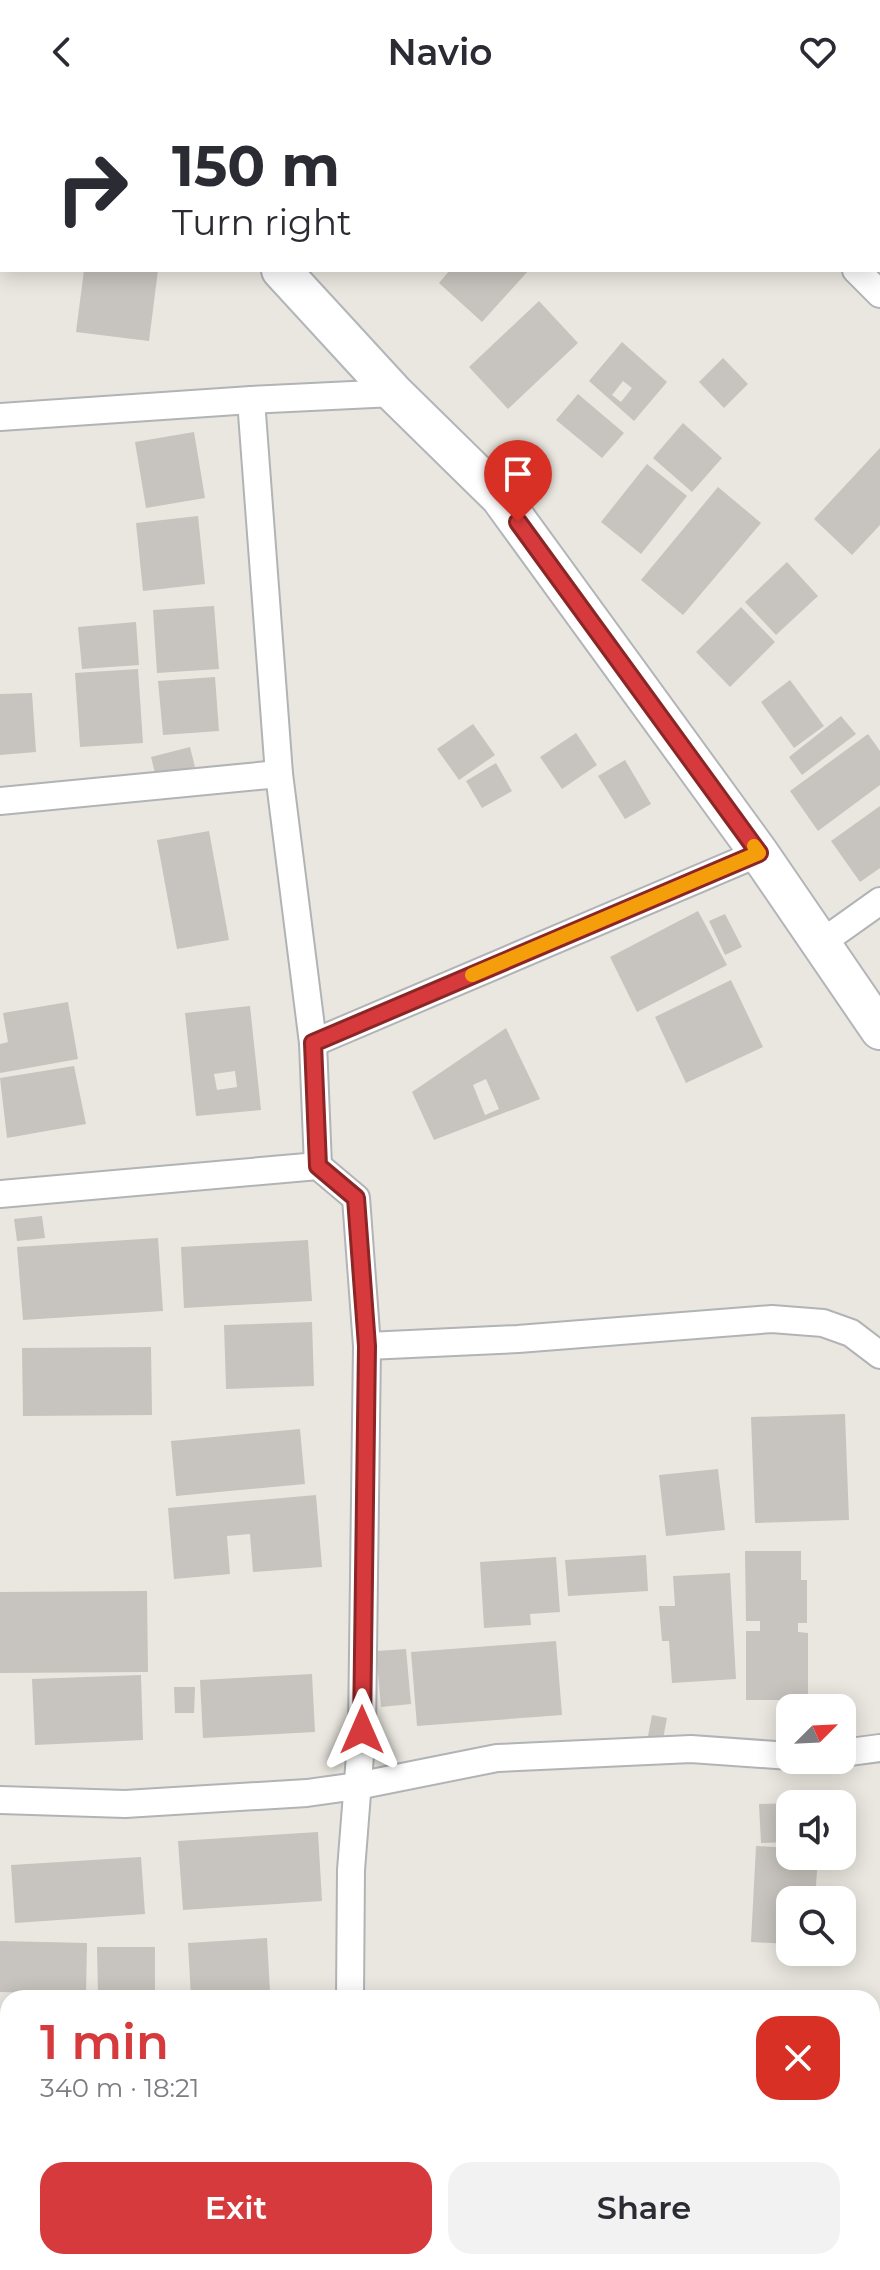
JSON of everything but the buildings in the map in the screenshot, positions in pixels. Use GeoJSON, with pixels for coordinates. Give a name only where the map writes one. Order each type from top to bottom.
{"type":"FeatureCollection","features":[{"type":"Feature","properties":{"kind":"street"},"geometry":{"type":"LineString","coordinates":[[283,272],[394,393],[500,497],[759,853],[880,1030]]}},
{"type":"Feature","properties":{"kind":"street"},"geometry":{"type":"LineString","coordinates":[[858,272],[880,294]]}},
{"type":"Feature","properties":{"kind":"street"},"geometry":{"type":"LineString","coordinates":[[0,417],[394,393]]}},
{"type":"Feature","properties":{"kind":"street"},"geometry":{"type":"LineString","coordinates":[[251,400],[279,774],[313,1043],[318,1166]]}},
{"type":"Feature","properties":{"kind":"street"},"geometry":{"type":"LineString","coordinates":[[0,801],[279,774]]}},
{"type":"Feature","properties":{"kind":"street"},"geometry":{"type":"LineString","coordinates":[[313,1043],[759,853]]}},
{"type":"Feature","properties":{"kind":"street"},"geometry":{"type":"LineString","coordinates":[[821,943],[880,901]]}},
{"type":"Feature","properties":{"kind":"street"},"geometry":{"type":"LineString","coordinates":[[0,1194],[318,1166],[356,1198],[367,1346],[362,1730],[351,1870],[350,1990]]}},
{"type":"Feature","properties":{"kind":"street"},"geometry":{"type":"LineString","coordinates":[[367,1346],[518,1339],[772,1319],[823,1323],[851,1333],[880,1355]]}},
{"type":"Feature","properties":{"kind":"street"},"geometry":{"type":"LineString","coordinates":[[856,1751],[880,1748]]}},
{"type":"Feature","properties":{"kind":"street"},"geometry":{"type":"LineString","coordinates":[[0,1800],[125,1804],[307,1793],[497,1758],[691,1749],[776,1755]]}},
{"type":"Feature","properties":{"kind":"slow traffic"},"geometry":{"type":"LineString","coordinates":[[472,975],[759,853],[754,846]]}},
{"type":"Feature","properties":{"kind":"route"},"geometry":{"type":"LineString","coordinates":[[362,1730],[367,1346],[356,1198],[318,1166],[313,1043],[759,853],[518,522]]}}]}
